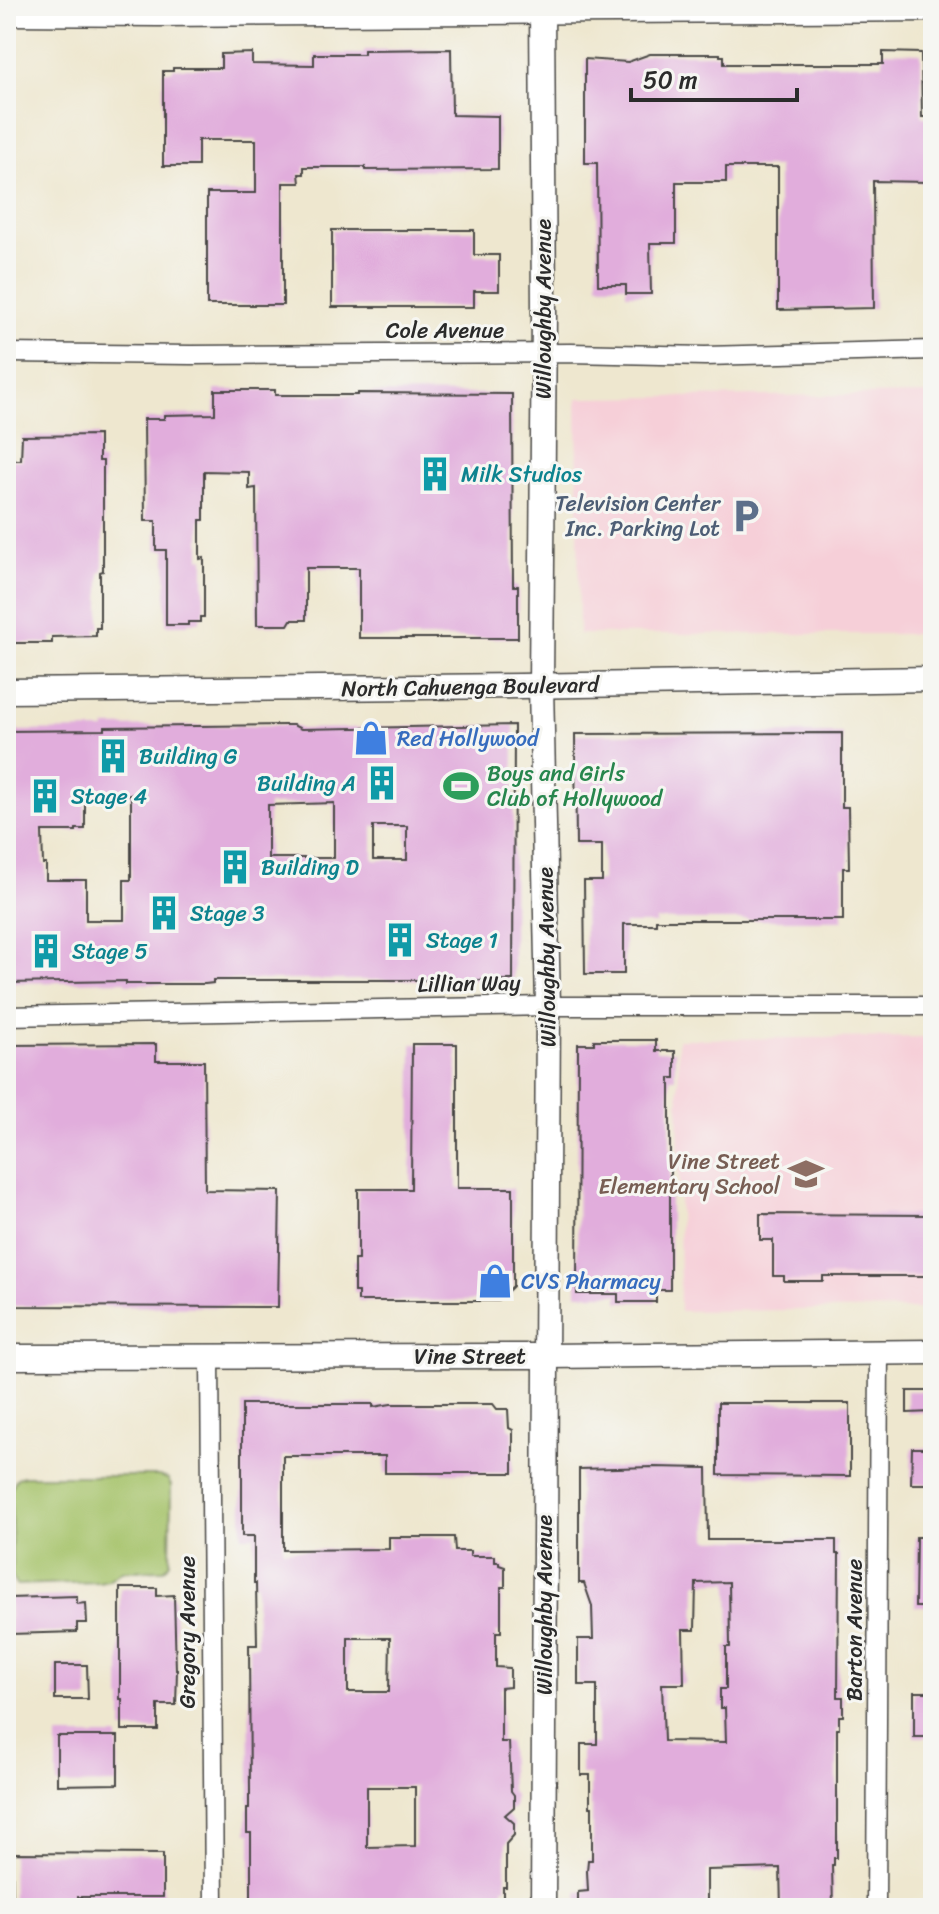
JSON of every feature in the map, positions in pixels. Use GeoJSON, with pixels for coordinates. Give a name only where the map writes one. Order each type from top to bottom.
{"type":"FeatureCollection","features":[{"type":"Feature","properties":{"kind":"street"},"geometry":{"type":"LineString","coordinates":[[6,16],[159,17],[542,10],[933,12]]}},
{"type":"Feature","properties":{"kind":"street","name":"Willoughby Avenue"},"geometry":{"type":"LineString","coordinates":[[542,10],[541,686],[548,1006],[543,1908]]}},
{"type":"Feature","properties":{"kind":"street","name":"Cole Avenue"},"geometry":{"type":"LineString","coordinates":[[6,353],[705,356],[933,350]]}},
{"type":"Feature","properties":{"kind":"street","name":"North Cahuenga Boulevard"},"geometry":{"type":"LineString","coordinates":[[6,691],[933,679]]}},
{"type":"Feature","properties":{"kind":"street","name":"Lillian Way"},"geometry":{"type":"LineString","coordinates":[[6,1016],[548,1006],[933,1006]]}},
{"type":"Feature","properties":{"kind":"street","name":"Barton Avenue"},"geometry":{"type":"LineString","coordinates":[[876,1908],[879,1352]]}},
{"type":"Feature","properties":{"kind":"street","name":"Vine Street"},"geometry":{"type":"LineString","coordinates":[[6,1357],[933,1352]]}},
{"type":"Feature","properties":{"kind":"street","name":"Gregory Avenue"},"geometry":{"type":"LineString","coordinates":[[210,1357],[214,1908]]}},
{"type":"Feature","properties":{"kind":"shaded area","name":"Television Center Inc. Parking Lot"},"geometry":{"type":"Polygon","coordinates":[[[933,394],[933,634],[579,634],[577,398],[933,394]]]}},
{"type":"Feature","properties":{"kind":"shaded area","name":"Vine Street Elementary School"},"geometry":{"type":"Polygon","coordinates":[[[933,1037],[933,1309],[680,1311],[678,1039],[933,1037]]]}},
{"type":"Feature","properties":{"kind":"green space"},"geometry":{"type":"Polygon","coordinates":[[[159,1476],[168,1479],[171,1486],[170,1562],[161,1570],[122,1571],[99,1582],[16,1585],[12,1576],[11,1488],[17,1478],[159,1476]]]}},
{"type":"Feature","properties":{"kind":"building"},"geometry":{"type":"Polygon","coordinates":[[[451,49],[452,115],[498,116],[498,169],[304,167],[304,174],[299,174],[300,183],[283,183],[283,305],[207,305],[207,193],[256,193],[256,140],[198,140],[198,166],[163,166],[163,71],[173,71],[173,68],[221,68],[221,54],[252,53],[252,64],[314,65],[314,54],[451,49]]]}},
{"type":"Feature","properties":{"kind":"building"},"geometry":{"type":"Polygon","coordinates":[[[883,52],[921,53],[922,117],[928,117],[929,182],[873,181],[874,308],[778,310],[778,167],[726,167],[726,182],[676,182],[676,243],[650,243],[651,294],[626,294],[626,285],[598,285],[597,163],[585,163],[585,59],[628,62],[650,54],[720,54],[724,56],[724,64],[883,64],[883,52]]]}},
{"type":"Feature","properties":{"kind":"building"},"geometry":{"type":"Polygon","coordinates":[[[332,230],[474,230],[474,255],[499,255],[499,291],[474,291],[474,307],[332,307],[332,230]]]}},
{"type":"Feature","properties":{"kind":"building","name":"Milk Studios"},"geometry":{"type":"Polygon","coordinates":[[[215,390],[275,390],[275,395],[512,394],[513,586],[518,586],[518,638],[359,638],[359,568],[306,568],[306,620],[291,620],[288,625],[257,625],[256,488],[249,489],[249,472],[204,471],[200,559],[204,558],[204,617],[200,617],[200,622],[188,622],[188,625],[166,625],[166,550],[156,550],[156,521],[145,521],[144,419],[164,419],[164,415],[215,414],[215,390]]]}},
{"type":"Feature","properties":{"kind":"building"},"geometry":{"type":"Polygon","coordinates":[[[99,435],[99,461],[103,461],[100,628],[96,628],[96,636],[52,637],[52,643],[6,643],[6,460],[21,460],[22,436],[99,435]]]}},
{"type":"Feature","properties":{"kind":"building"},"geometry":{"type":"Polygon","coordinates":[[[293,725],[301,729],[514,725],[513,980],[6,983],[6,731],[105,730],[105,727],[293,725]],[[131,794],[85,795],[85,829],[42,831],[46,880],[86,880],[86,920],[124,920],[124,880],[131,880],[131,794]],[[334,803],[268,805],[268,858],[334,858],[334,803]],[[373,826],[373,860],[407,860],[407,826],[373,826]]]}},
{"type":"Feature","properties":{"kind":"building"},"geometry":{"type":"Polygon","coordinates":[[[842,733],[842,807],[848,807],[849,868],[843,868],[843,920],[656,920],[656,924],[624,924],[624,974],[585,974],[584,881],[602,881],[602,845],[576,845],[575,734],[842,733]]]}},
{"type":"Feature","properties":{"kind":"building"},"geometry":{"type":"Polygon","coordinates":[[[594,1040],[656,1040],[656,1051],[675,1051],[675,1078],[670,1078],[670,1290],[656,1290],[656,1302],[618,1302],[618,1294],[577,1294],[578,1044],[594,1044],[594,1040]]]}},
{"type":"Feature","properties":{"kind":"building"},"geometry":{"type":"Polygon","coordinates":[[[156,1044],[156,1061],[204,1061],[205,1190],[280,1191],[278,1307],[6,1306],[6,1045],[156,1044]]]}},
{"type":"Feature","properties":{"kind":"building"},"geometry":{"type":"Polygon","coordinates":[[[412,1044],[457,1044],[457,1188],[513,1188],[513,1286],[498,1301],[358,1301],[358,1292],[354,1292],[354,1260],[358,1260],[358,1189],[411,1189],[412,1044]]]}},
{"type":"Feature","properties":{"kind":"building"},"geometry":{"type":"Polygon","coordinates":[[[760,1214],[933,1215],[933,1276],[823,1276],[823,1281],[784,1281],[784,1276],[773,1276],[773,1240],[760,1240],[760,1214]]]}},
{"type":"Feature","properties":{"kind":"building"},"geometry":{"type":"Polygon","coordinates":[[[907,1391],[933,1391],[933,1412],[907,1413],[907,1391]]]}},
{"type":"Feature","properties":{"kind":"building"},"geometry":{"type":"Polygon","coordinates":[[[718,1403],[850,1403],[850,1476],[718,1475],[718,1403]]]}},
{"type":"Feature","properties":{"kind":"building"},"geometry":{"type":"Polygon","coordinates":[[[242,1404],[373,1404],[373,1407],[391,1404],[493,1404],[497,1409],[508,1409],[509,1428],[513,1430],[513,1473],[385,1473],[385,1456],[283,1456],[283,1550],[389,1549],[389,1537],[454,1537],[455,1551],[470,1551],[470,1556],[495,1556],[495,1562],[505,1567],[505,1587],[501,1587],[501,1632],[496,1632],[496,1667],[510,1668],[510,1687],[501,1688],[501,1742],[509,1742],[514,1807],[505,1815],[514,1823],[514,1835],[506,1844],[503,1908],[251,1908],[251,1833],[247,1833],[250,1795],[249,1645],[257,1645],[256,1583],[254,1536],[242,1536],[242,1404]],[[348,1638],[348,1692],[389,1692],[390,1638],[348,1638]],[[367,1787],[367,1847],[415,1846],[415,1787],[367,1787]]]}},
{"type":"Feature","properties":{"kind":"building"},"geometry":{"type":"Polygon","coordinates":[[[912,1448],[933,1448],[933,1484],[911,1484],[912,1448]]]}},
{"type":"Feature","properties":{"kind":"building"},"geometry":{"type":"Polygon","coordinates":[[[707,1468],[708,1540],[836,1540],[836,1554],[839,1554],[838,1697],[843,1697],[843,1716],[839,1716],[837,1729],[837,1858],[834,1858],[832,1865],[833,1908],[781,1908],[780,1868],[707,1870],[707,1908],[578,1908],[578,1892],[588,1891],[588,1860],[592,1860],[590,1775],[581,1775],[581,1744],[597,1744],[597,1685],[578,1685],[578,1639],[593,1639],[592,1606],[584,1583],[579,1583],[579,1469],[707,1468]],[[729,1582],[696,1583],[695,1630],[683,1630],[684,1684],[662,1684],[664,1741],[726,1742],[725,1708],[720,1708],[720,1689],[726,1689],[726,1647],[730,1647],[729,1582]]]}},
{"type":"Feature","properties":{"kind":"building"},"geometry":{"type":"Polygon","coordinates":[[[916,1537],[933,1537],[933,1607],[915,1607],[916,1537]]]}},
{"type":"Feature","properties":{"kind":"building"},"geometry":{"type":"Polygon","coordinates":[[[120,1588],[157,1588],[157,1596],[174,1595],[176,1705],[158,1705],[158,1730],[122,1730],[120,1588]]]}},
{"type":"Feature","properties":{"kind":"building"},"geometry":{"type":"Polygon","coordinates":[[[77,1596],[77,1604],[86,1603],[87,1623],[77,1623],[77,1632],[10,1634],[9,1598],[77,1596]]]}},
{"type":"Feature","properties":{"kind":"building"},"geometry":{"type":"Polygon","coordinates":[[[55,1665],[87,1665],[88,1699],[55,1699],[55,1665]]]}},
{"type":"Feature","properties":{"kind":"building"},"geometry":{"type":"Polygon","coordinates":[[[914,1692],[933,1692],[933,1737],[914,1737],[914,1692]]]}},
{"type":"Feature","properties":{"kind":"building"},"geometry":{"type":"Polygon","coordinates":[[[57,1736],[118,1736],[118,1784],[57,1785],[57,1736]]]}},
{"type":"Feature","properties":{"kind":"building"},"geometry":{"type":"Polygon","coordinates":[[[12,1853],[163,1854],[163,1897],[78,1897],[78,1908],[13,1908],[12,1853]]]}},
{"type":"Feature","properties":{"kind":"place","name":"Milk Studios"},"geometry":{"type":"Point","coordinates":[435,474]}},
{"type":"Feature","properties":{"kind":"place","name":"Television Center Inc. Parking Lot"},"geometry":{"type":"Point","coordinates":[746,516]}},
{"type":"Feature","properties":{"kind":"place","name":"Red Hollywood"},"geometry":{"type":"Point","coordinates":[371,738]}},
{"type":"Feature","properties":{"kind":"place","name":"Building G"},"geometry":{"type":"Point","coordinates":[113,756]}},
{"type":"Feature","properties":{"kind":"place","name":"Building A"},"geometry":{"type":"Point","coordinates":[382,783]}},
{"type":"Feature","properties":{"kind":"place","name":"Boys and Girls Club of Hollywood"},"geometry":{"type":"Point","coordinates":[461,786]}},
{"type":"Feature","properties":{"kind":"place","name":"Stage 4"},"geometry":{"type":"Point","coordinates":[45,796]}},
{"type":"Feature","properties":{"kind":"place","name":"Building D"},"geometry":{"type":"Point","coordinates":[235,867]}},
{"type":"Feature","properties":{"kind":"place","name":"Stage 3"},"geometry":{"type":"Point","coordinates":[164,913]}},
{"type":"Feature","properties":{"kind":"place","name":"Stage 1"},"geometry":{"type":"Point","coordinates":[400,940]}},
{"type":"Feature","properties":{"kind":"place","name":"Stage 5"},"geometry":{"type":"Point","coordinates":[46,951]}},
{"type":"Feature","properties":{"kind":"place","name":"Vine Street Elementary School"},"geometry":{"type":"Point","coordinates":[806,1174]}},
{"type":"Feature","properties":{"kind":"place","name":"CVS Pharmacy"},"geometry":{"type":"Point","coordinates":[495,1281]}}]}
